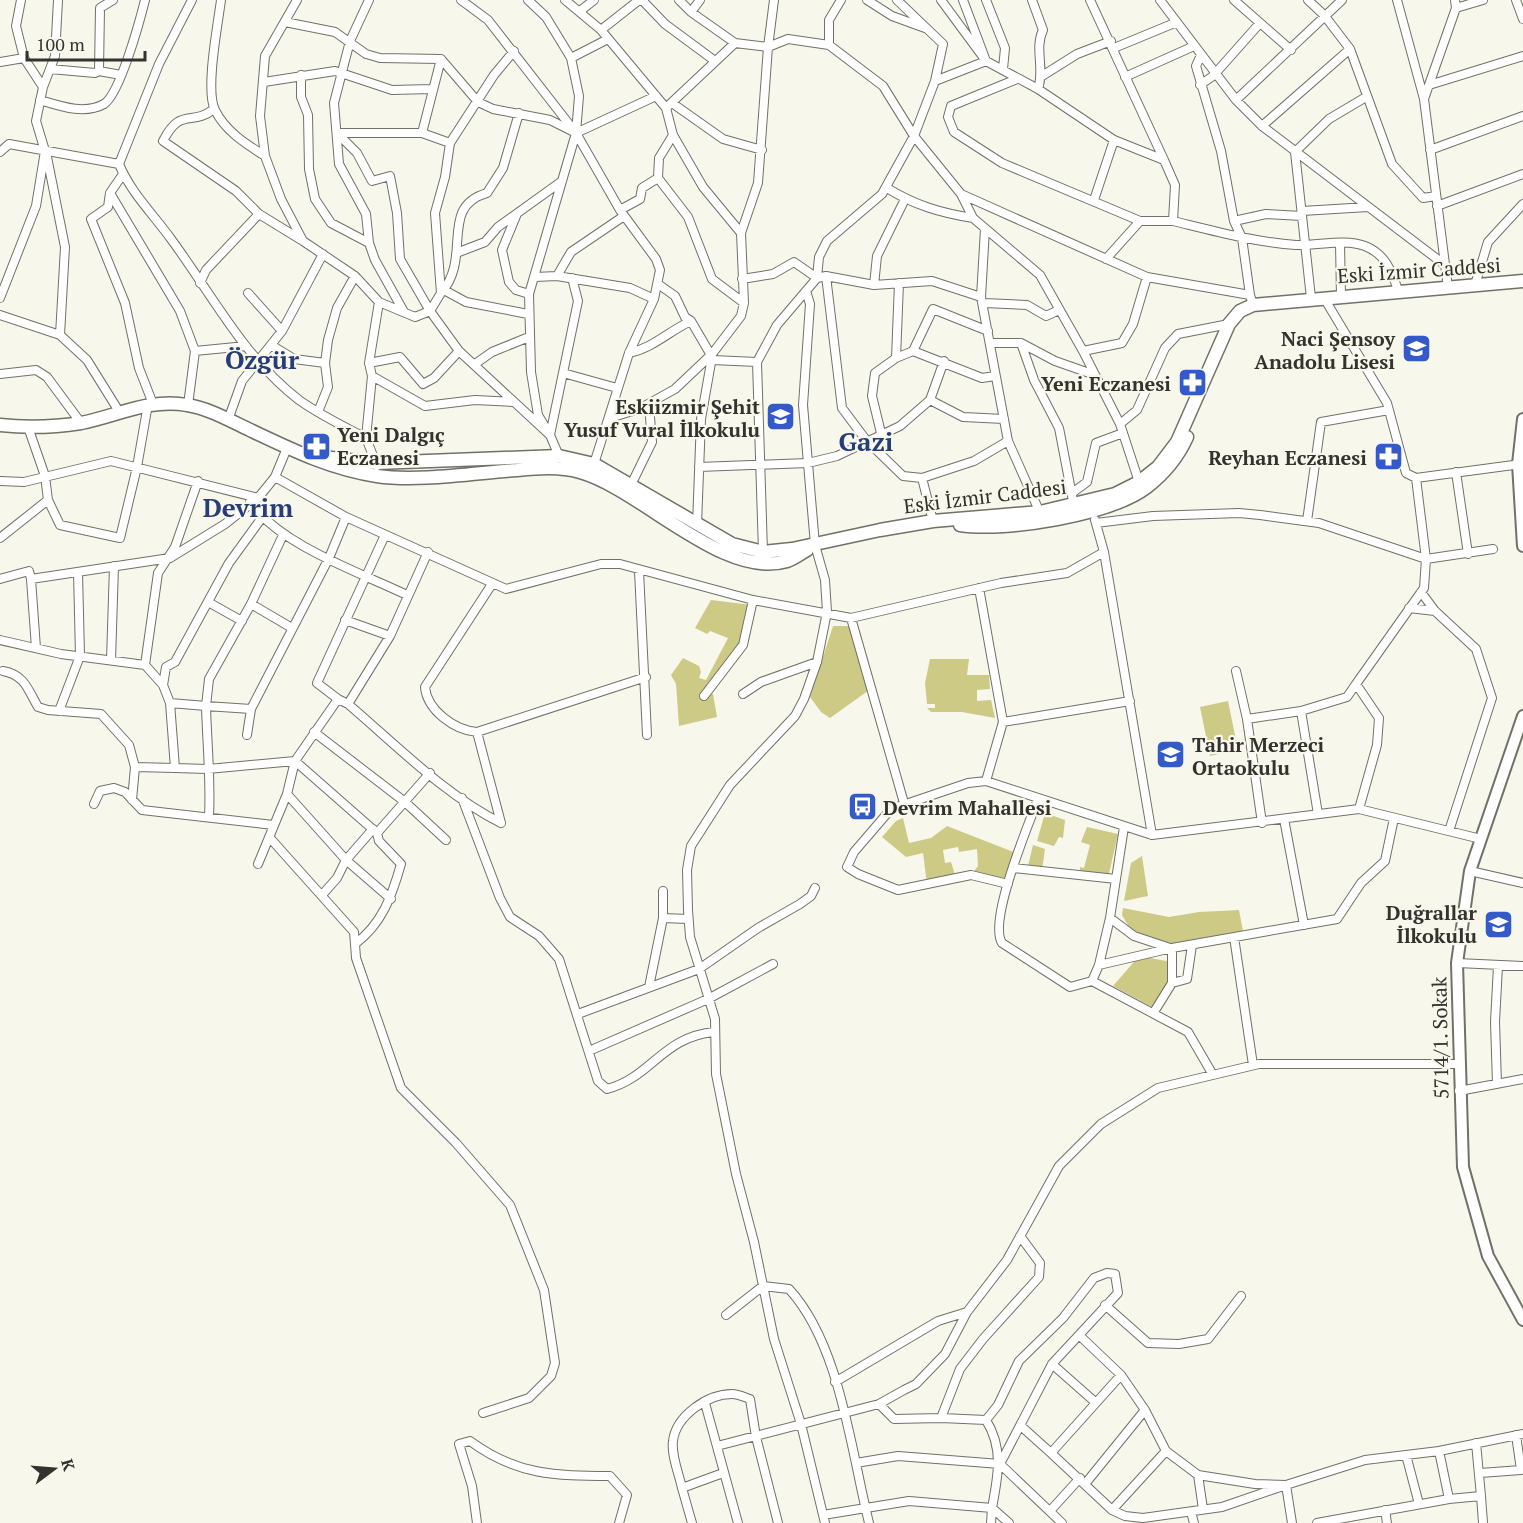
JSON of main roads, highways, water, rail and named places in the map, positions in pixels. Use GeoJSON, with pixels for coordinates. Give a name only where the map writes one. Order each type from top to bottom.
{"type":"FeatureCollection","features":[{"type":"Feature","properties":{"kind":"main road","name":"Eski İzmir Caddesi"},"geometry":{"type":"LineString","coordinates":[[305,455],[376,463],[559,456],[594,464],[732,544],[763,552],[815,545],[933,521],[1042,517],[1073,499],[1092,505],[1139,482],[1158,466],[1177,442],[1229,324],[1251,300],[1399,293],[1523,281]]}},
{"type":"Feature","properties":{"kind":"main road"},"geometry":{"type":"LineString","coordinates":[[1042,517],[1128,498],[1146,488],[1179,455],[1235,330],[1251,300]]}},
{"type":"Feature","properties":{"kind":"main road","name":"Eski İzmir Caddesi"},"geometry":{"type":"LineString","coordinates":[[0,425],[28,427],[81,423],[150,404],[188,405],[344,470],[380,476],[546,467],[570,469],[612,485],[704,542],[743,561],[765,564],[788,561],[815,545]]}},
{"type":"Feature","properties":{"kind":"main road"},"geometry":{"type":"LineString","coordinates":[[1523,419],[1521,464],[1523,546]]}},
{"type":"Feature","properties":{"kind":"main road","name":"5714/1. Sokak"},"geometry":{"type":"LineString","coordinates":[[1523,716],[1470,871],[1457,963],[1462,1167],[1488,1256],[1523,1320]]}},
{"type":"Feature","properties":{"kind":"place","name":"Naci Şensoy Anadolu Lisesi"},"geometry":{"type":"Point","coordinates":[1416,349]}},
{"type":"Feature","properties":{"kind":"place","name":"Yeni Eczanesi"},"geometry":{"type":"Point","coordinates":[1192,383]}},
{"type":"Feature","properties":{"kind":"place","name":"Eskiizmir Şehit Yusuf Vural İlkokulu"},"geometry":{"type":"Point","coordinates":[781,417]}},
{"type":"Feature","properties":{"kind":"place","name":"Yeni Dalgıç Eczanesi"},"geometry":{"type":"Point","coordinates":[316,446]}},
{"type":"Feature","properties":{"kind":"place","name":"Reyhan Eczanesi"},"geometry":{"type":"Point","coordinates":[1388,457]}},
{"type":"Feature","properties":{"kind":"place","name":"Tahir Merzeci Ortaokulu"},"geometry":{"type":"Point","coordinates":[1171,755]}},
{"type":"Feature","properties":{"kind":"place","name":"Devrim Mahallesi"},"geometry":{"type":"Point","coordinates":[862,807]}},
{"type":"Feature","properties":{"kind":"place","name":"Duğrallar İlkokulu"},"geometry":{"type":"Point","coordinates":[1498,924]}},
{"type":"Feature","properties":{"kind":"district","name":"Özgür"},"geometry":{"type":"Point","coordinates":[262,359]}},
{"type":"Feature","properties":{"kind":"district","name":"Gazi"},"geometry":{"type":"Point","coordinates":[866,441]}},
{"type":"Feature","properties":{"kind":"district","name":"Devrim"},"geometry":{"type":"Point","coordinates":[248,507]}}]}
